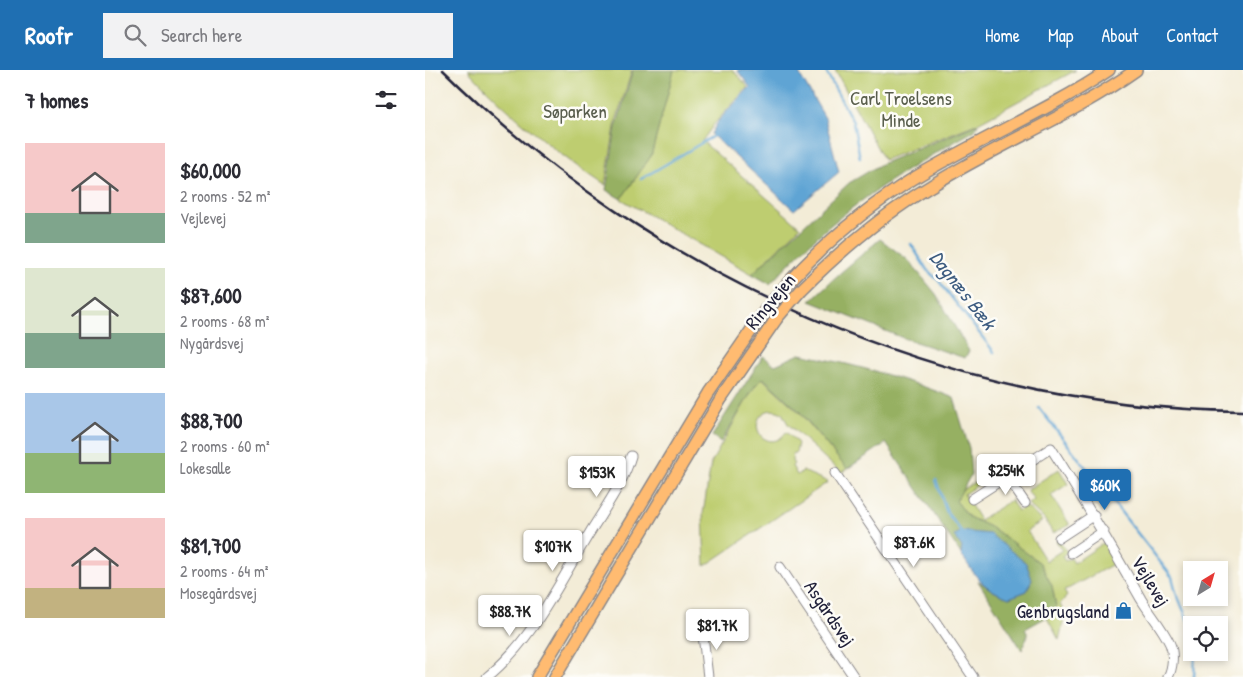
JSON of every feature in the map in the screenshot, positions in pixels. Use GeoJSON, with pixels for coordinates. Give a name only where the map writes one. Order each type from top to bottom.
{"type":"FeatureCollection","features":[{"type":"Feature","properties":{"kind":"main road","name":"Ringvejen"},"geometry":{"type":"LineString","coordinates":[[537,677],[708,393],[763,312],[787,284],[844,229],[897,189],[957,154],[1066,97],[1109,70]]}},
{"type":"Feature","properties":{"kind":"main road","name":"Ringvejen"},"geometry":{"type":"LineString","coordinates":[[555,677],[726,392],[777,318],[801,290],[861,234],[903,203],[957,171],[1071,111],[1136,70]]}},
{"type":"Feature","properties":{"kind":"street","name":"Vejlevej"},"geometry":{"type":"LineString","coordinates":[[972,499],[1051,448],[1094,515],[1143,602],[1153,614],[1171,645],[1172,662],[1167,677]]}},
{"type":"Feature","properties":{"kind":"street"},"geometry":{"type":"LineString","coordinates":[[487,677],[515,649],[541,613],[613,494],[628,466],[631,456]]}},
{"type":"Feature","properties":{"kind":"street"},"geometry":{"type":"LineString","coordinates":[[835,473],[973,677]]}},
{"type":"Feature","properties":{"kind":"street"},"geometry":{"type":"LineString","coordinates":[[1007,476],[1025,503]]}},
{"type":"Feature","properties":{"kind":"street"},"geometry":{"type":"LineString","coordinates":[[1059,538],[1094,515]]}},
{"type":"Feature","properties":{"kind":"street"},"geometry":{"type":"LineString","coordinates":[[1071,553],[1103,531]]}},
{"type":"Feature","properties":{"kind":"street","name":"Asgårdsvej"},"geometry":{"type":"LineString","coordinates":[[780,567],[854,677]]}},
{"type":"Feature","properties":{"kind":"street"},"geometry":{"type":"LineString","coordinates":[[702,627],[708,677]]}},
{"type":"Feature","properties":{"kind":"green space","name":"Søparken"},"geometry":{"type":"Polygon","coordinates":[[[468,70],[632,70],[616,121],[605,185],[533,132],[498,101],[468,70]]]}},
{"type":"Feature","properties":{"kind":"green space"},"geometry":{"type":"Polygon","coordinates":[[[633,70],[674,70],[651,156],[621,199],[606,190],[616,127],[633,70]]]}},
{"type":"Feature","properties":{"kind":"green space"},"geometry":{"type":"Polygon","coordinates":[[[674,70],[733,70],[748,87],[715,123],[702,141],[800,227],[752,274],[621,199],[651,156],[674,70]]]}},
{"type":"Feature","properties":{"kind":"green space","name":"Carl Troelsens Minde"},"geometry":{"type":"Polygon","coordinates":[[[835,70],[1076,70],[976,124],[884,160],[835,70]]]}},
{"type":"Feature","properties":{"kind":"green space"},"geometry":{"type":"Polygon","coordinates":[[[978,124],[974,131],[917,164],[865,198],[817,237],[770,284],[752,274],[849,183],[881,164],[978,124]]]}},
{"type":"Feature","properties":{"kind":"green space"},"geometry":{"type":"Polygon","coordinates":[[[880,239],[908,260],[936,294],[969,351],[965,358],[903,338],[810,301],[880,239]]]}},
{"type":"Feature","properties":{"kind":"green space"},"geometry":{"type":"Polygon","coordinates":[[[800,354],[878,372],[954,398],[969,448],[971,475],[956,501],[969,517],[994,529],[1040,563],[1052,586],[1056,607],[1054,613],[1025,629],[1028,635],[1022,650],[978,581],[1009,598],[1027,591],[1032,579],[962,547],[961,554],[886,443],[847,469],[801,413],[763,378],[755,386],[721,442],[712,436],[763,356],[775,365],[800,354]]]}},
{"type":"Feature","properties":{"kind":"green space"},"geometry":{"type":"Polygon","coordinates":[[[762,378],[800,413],[847,469],[841,473],[788,424],[782,413],[770,410],[765,412],[758,420],[757,426],[762,437],[772,441],[781,438],[786,432],[798,443],[796,453],[793,453],[792,461],[794,464],[792,466],[797,475],[803,471],[828,482],[705,566],[703,514],[711,463],[755,385],[762,378]]]}},
{"type":"Feature","properties":{"kind":"green space"},"geometry":{"type":"Polygon","coordinates":[[[1059,469],[1068,484],[1051,495],[1070,525],[1053,533],[1044,519],[1028,504],[1034,500],[1027,490],[1059,469]]]}},
{"type":"Feature","properties":{"kind":"green space"},"geometry":{"type":"Polygon","coordinates":[[[989,473],[992,475],[964,494],[980,520],[1011,500],[1018,511],[1026,506],[1042,521],[1027,531],[1046,561],[1062,550],[1056,541],[1059,540],[1067,552],[1062,556],[1065,561],[1071,558],[1074,563],[1105,542],[1117,562],[1064,591],[1067,596],[1060,604],[1065,615],[1059,640],[1047,618],[1054,613],[1056,606],[1052,586],[1040,563],[994,529],[969,517],[956,501],[962,490],[989,473]]]}},
{"type":"Feature","properties":{"kind":"water"},"geometry":{"type":"Polygon","coordinates":[[[737,70],[797,70],[825,118],[839,172],[794,210],[711,134],[719,120],[750,87],[737,70]]]}},
{"type":"Feature","properties":{"kind":"water"},"geometry":{"type":"Polygon","coordinates":[[[961,531],[990,534],[1026,563],[1032,579],[1027,591],[1009,598],[986,586],[961,554],[962,547],[954,536],[961,531]]]}},
{"type":"Feature","properties":{"kind":"waterway","name":"Dagnæs Bæk"},"geometry":{"type":"LineString","coordinates":[[825,70],[853,122],[860,158]]}},
{"type":"Feature","properties":{"kind":"waterway"},"geometry":{"type":"LineString","coordinates":[[641,179],[715,135]]}},
{"type":"Feature","properties":{"kind":"waterway","name":"Dagnæs Bæk"},"geometry":{"type":"LineString","coordinates":[[911,244],[927,270],[938,280],[994,352]]}},
{"type":"Feature","properties":{"kind":"waterway","name":"Dagnæs Bæk"},"geometry":{"type":"LineString","coordinates":[[1039,408],[1172,577],[1186,616]]}},
{"type":"Feature","properties":{"kind":"waterway"},"geometry":{"type":"LineString","coordinates":[[936,480],[947,513],[961,531]]}},
{"type":"Feature","properties":{"kind":"waterway","name":"Dagnæs Bæk"},"geometry":{"type":"LineString","coordinates":[[1194,677],[1195,661]]}},
{"type":"Feature","properties":{"kind":"railway"},"geometry":{"type":"LineString","coordinates":[[443,70],[526,144],[615,211],[710,269],[810,317],[914,357],[1022,386],[1131,404],[1243,411]]}},
{"type":"Feature","properties":{"kind":"place","name":"Genbrugsland"},"geometry":{"type":"Point","coordinates":[1123,611]}}]}
